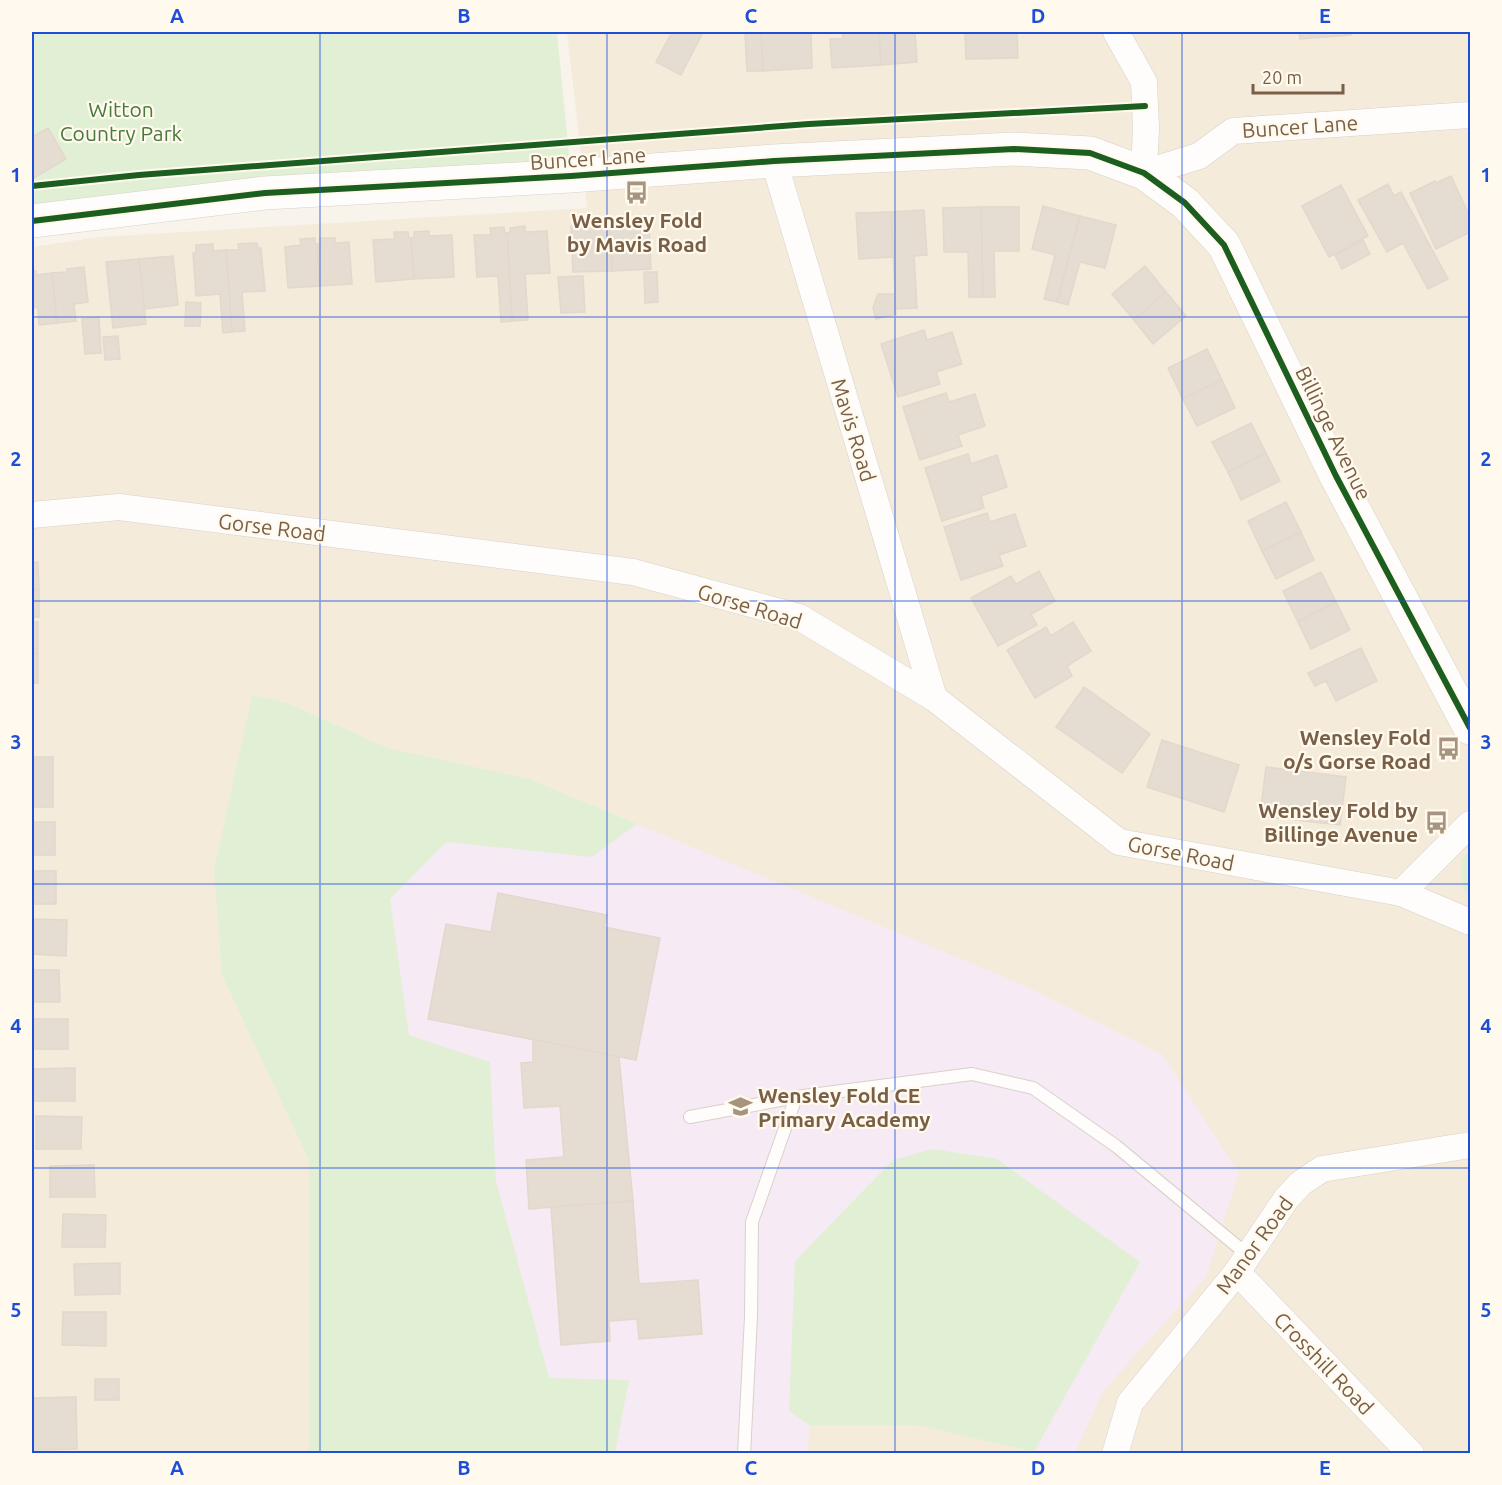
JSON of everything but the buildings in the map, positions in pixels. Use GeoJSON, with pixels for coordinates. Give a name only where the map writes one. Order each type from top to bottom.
{"type":"FeatureCollection","features":[{"type":"Feature","properties":{"kind":"main road","name":"Buncer Lane"},"geometry":{"type":"LineString","coordinates":[[32,221],[264,193],[571,176],[774,161],[1014,149],[1090,153],[1144,173]]}},
{"type":"Feature","properties":{"kind":"main road","name":"Billinge Avenue"},"geometry":{"type":"LineString","coordinates":[[1144,173],[1185,203],[1224,245],[1336,476],[1470,728]]}},
{"type":"Feature","properties":{"kind":"street"},"geometry":{"type":"LineString","coordinates":[[1116,32],[1144,82],[1146,128],[1144,173]]}},
{"type":"Feature","properties":{"kind":"street","name":"Buncer Lane"},"geometry":{"type":"LineString","coordinates":[[1144,173],[1199,156],[1233,131],[1470,115]]}},
{"type":"Feature","properties":{"kind":"street","name":"Mavis Road"},"geometry":{"type":"LineString","coordinates":[[774,161],[934,698]]}},
{"type":"Feature","properties":{"kind":"street","name":"Gorse Road"},"geometry":{"type":"LineString","coordinates":[[32,515],[119,507],[633,573],[799,617],[934,698],[1119,842],[1401,893],[1470,922]]}},
{"type":"Feature","properties":{"kind":"street"},"geometry":{"type":"LineString","coordinates":[[1401,893],[1470,824]]}},
{"type":"Feature","properties":{"kind":"street","name":"Manor Road"},"geometry":{"type":"LineString","coordinates":[[1115,1454],[1130,1403],[1243,1264],[1286,1199],[1301,1183],[1322,1169],[1470,1145]]}},
{"type":"Feature","properties":{"kind":"street","name":"Crosshill Road"},"geometry":{"type":"LineString","coordinates":[[1243,1264],[1411,1454]]}},
{"type":"Feature","properties":{"kind":"lane"},"geometry":{"type":"LineString","coordinates":[[690,1117],[796,1097],[972,1074],[1033,1088],[1116,1146],[1243,1264]]}},
{"type":"Feature","properties":{"kind":"lane"},"geometry":{"type":"LineString","coordinates":[[744,1454],[751,1317],[752,1222],[796,1097]]}},
{"type":"Feature","properties":{"kind":"shaded area"},"geometry":{"type":"Polygon","coordinates":[[[567,32],[1470,32],[1470,1453],[32,1454],[32,247],[98,237],[587,208],[567,32]]]}},
{"type":"Feature","properties":{"kind":"shaded area","name":"Wensley Fold CE Primary Academy"},"geometry":{"type":"Polygon","coordinates":[[[252,695],[287,703],[388,748],[529,779],[1021,984],[1163,1055],[1239,1173],[1206,1277],[1103,1391],[1075,1453],[1041,1453],[917,1425],[810,1425],[807,1453],[493,1453],[222,975],[214,870],[252,695]]]}},
{"type":"Feature","properties":{"kind":"green space","name":"Witton Country Park"},"geometry":{"type":"Polygon","coordinates":[[[32,32],[557,32],[571,176],[32,221],[32,32]]]}},
{"type":"Feature","properties":{"kind":"green space"},"geometry":{"type":"Polygon","coordinates":[[[252,695],[287,703],[388,748],[529,779],[637,824],[592,857],[446,842],[390,899],[409,1035],[490,1062],[496,1181],[549,1378],[629,1380],[615,1453],[309,1453],[309,1160],[222,975],[214,870],[252,695]]]}},
{"type":"Feature","properties":{"kind":"green space"},"geometry":{"type":"Polygon","coordinates":[[[1470,850],[1470,898],[1463,890],[1461,876],[1462,860],[1470,850]]]}},
{"type":"Feature","properties":{"kind":"green space"},"geometry":{"type":"Polygon","coordinates":[[[933,1149],[997,1159],[1140,1262],[1034,1452],[917,1425],[809,1425],[789,1411],[795,1261],[893,1160],[933,1149]]]}},
{"type":"Feature","properties":{"kind":"cycle path"},"geometry":{"type":"LineString","coordinates":[[32,186],[139,175],[809,124],[1145,106]]}},
{"type":"Feature","properties":{"kind":"cycle path"},"geometry":{"type":"LineString","coordinates":[[32,221],[265,193],[571,176],[774,161],[1014,149],[1090,153],[1144,173],[1185,203],[1224,245],[1336,476],[1470,728]]}},
{"type":"Feature","properties":{"kind":"place","name":"Wensley Fold by Mavis Road"},"geometry":{"type":"Point","coordinates":[637,192]}},
{"type":"Feature","properties":{"kind":"place","name":"Wensley Fold o/s Gorse Road"},"geometry":{"type":"Point","coordinates":[1449,749]}},
{"type":"Feature","properties":{"kind":"place","name":"Wensley Fold by Billinge Avenue"},"geometry":{"type":"Point","coordinates":[1436,822]}},
{"type":"Feature","properties":{"kind":"place","name":"Wensley Fold CE Primary Academy"},"geometry":{"type":"Point","coordinates":[740,1107]}}]}
